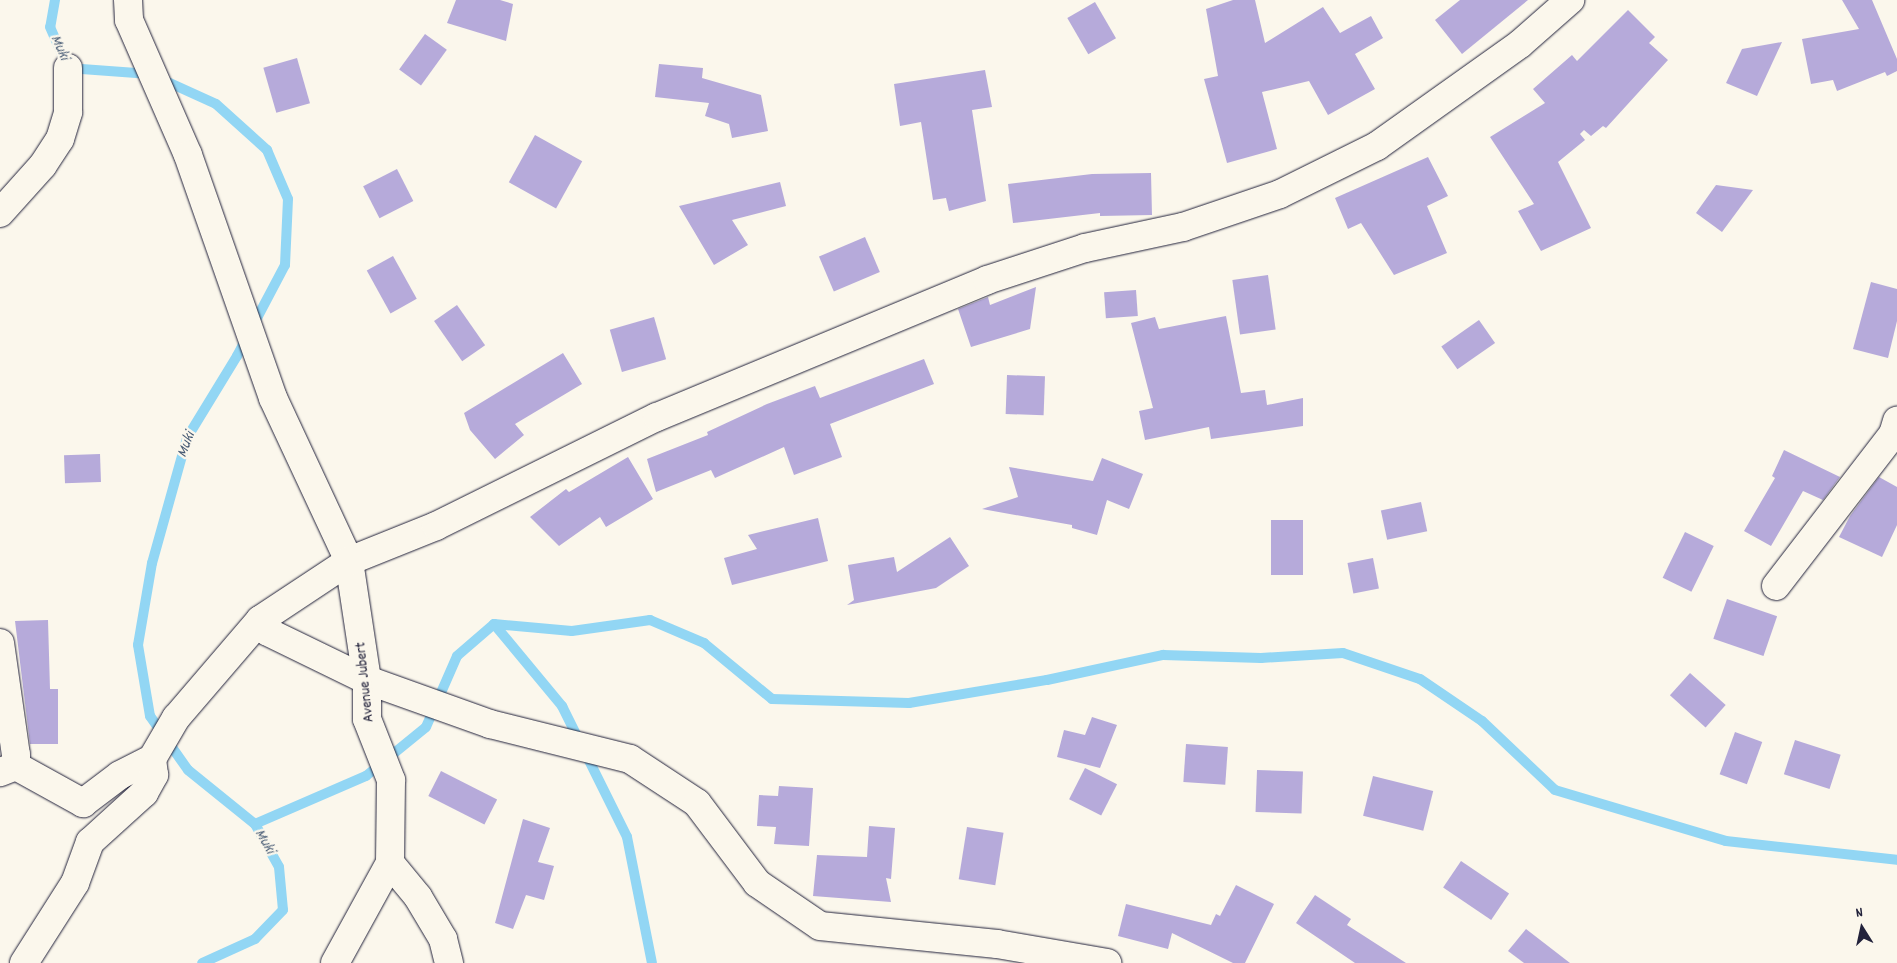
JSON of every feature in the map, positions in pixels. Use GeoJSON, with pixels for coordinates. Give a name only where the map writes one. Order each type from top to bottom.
{"type":"FeatureCollection","features":[{"type":"Feature","properties":{"kind":"street","name":"Avenue Jubert"},"geometry":{"type":"LineString","coordinates":[[128,0],[129,20],[188,155],[272,398],[349,560],[367,680],[367,719],[391,780],[390,863]]}},
{"type":"Feature","properties":{"kind":"street"},"geometry":{"type":"LineString","coordinates":[[84,803],[120,775],[152,759],[176,718],[260,620],[349,560],[436,526],[657,417],[987,280],[1085,248],[1183,227],[1280,194],[1377,146],[1520,44],[1570,0]]}},
{"type":"Feature","properties":{"kind":"street"},"geometry":{"type":"LineString","coordinates":[[0,213],[43,165],[60,139],[68,112],[68,68]]}},
{"type":"Feature","properties":{"kind":"street"},"geometry":{"type":"LineString","coordinates":[[1776,586],[1893,434],[1897,421]]}},
{"type":"Feature","properties":{"kind":"street"},"geometry":{"type":"LineString","coordinates":[[260,620],[268,632],[367,680],[490,724],[630,758],[697,802],[757,883],[820,926],[996,944],[1107,963]]}},
{"type":"Feature","properties":{"kind":"street"},"geometry":{"type":"LineString","coordinates":[[0,644],[8,769],[84,803]]}},
{"type":"Feature","properties":{"kind":"street"},"geometry":{"type":"LineString","coordinates":[[24,963],[75,883],[90,842],[144,793],[154,775],[152,759]]}},
{"type":"Feature","properties":{"kind":"street"},"geometry":{"type":"LineString","coordinates":[[84,803],[90,842]]}},
{"type":"Feature","properties":{"kind":"street"},"geometry":{"type":"LineString","coordinates":[[335,963],[390,863],[418,897],[443,939],[449,963]]}},
{"type":"Feature","properties":{"kind":"building"},"geometry":{"type":"Polygon","coordinates":[[[456,0],[500,0],[513,4],[506,41],[447,23],[456,0]]]}},
{"type":"Feature","properties":{"kind":"building"},"geometry":{"type":"Polygon","coordinates":[[[1233,0],[1255,0],[1265,43],[1323,7],[1340,33],[1371,16],[1383,38],[1355,54],[1375,89],[1328,115],[1309,81],[1262,92],[1277,149],[1227,163],[1204,79],[1218,76],[1206,9],[1233,0]]]}},
{"type":"Feature","properties":{"kind":"building"},"geometry":{"type":"Polygon","coordinates":[[[1460,0],[1528,0],[1462,54],[1435,20],[1460,0]]]}},
{"type":"Feature","properties":{"kind":"building"},"geometry":{"type":"Polygon","coordinates":[[[1842,0],[1872,0],[1897,59],[1897,71],[1887,76],[1885,72],[1837,91],[1833,80],[1811,84],[1802,39],[1859,29],[1842,0]]]}},
{"type":"Feature","properties":{"kind":"building"},"geometry":{"type":"Polygon","coordinates":[[[1095,2],[1116,38],[1088,54],[1067,18],[1095,2]]]}},
{"type":"Feature","properties":{"kind":"building"},"geometry":{"type":"Polygon","coordinates":[[[1628,10],[1655,37],[1649,43],[1668,60],[1606,128],[1603,126],[1591,136],[1584,130],[1580,134],[1585,140],[1558,162],[1591,228],[1541,251],[1518,211],[1534,204],[1490,137],[1545,103],[1533,89],[1572,55],[1577,61],[1628,10]]]}},
{"type":"Feature","properties":{"kind":"building"},"geometry":{"type":"Polygon","coordinates":[[[425,34],[447,50],[421,85],[399,70],[425,34]]]}},
{"type":"Feature","properties":{"kind":"building"},"geometry":{"type":"Polygon","coordinates":[[[1782,42],[1757,96],[1726,83],[1742,49],[1782,42]]]}},
{"type":"Feature","properties":{"kind":"building"},"geometry":{"type":"Polygon","coordinates":[[[297,58],[310,103],[276,113],[263,68],[297,58]]]}},
{"type":"Feature","properties":{"kind":"building"},"geometry":{"type":"Polygon","coordinates":[[[659,64],[703,68],[702,78],[761,95],[768,131],[732,138],[729,124],[705,116],[709,103],[655,97],[659,64]]]}},
{"type":"Feature","properties":{"kind":"building"},"geometry":{"type":"Polygon","coordinates":[[[985,70],[992,107],[972,110],[986,201],[949,211],[946,198],[933,200],[921,122],[900,126],[894,84],[985,70]]]}},
{"type":"Feature","properties":{"kind":"building"},"geometry":{"type":"Polygon","coordinates":[[[535,135],[582,161],[556,208],[509,182],[535,135]]]}},
{"type":"Feature","properties":{"kind":"building"},"geometry":{"type":"Polygon","coordinates":[[[1428,157],[1448,196],[1427,206],[1447,253],[1394,275],[1361,223],[1348,229],[1335,198],[1428,157]]]}},
{"type":"Feature","properties":{"kind":"building"},"geometry":{"type":"Polygon","coordinates":[[[397,169],[413,201],[379,218],[363,186],[397,169]]]}},
{"type":"Feature","properties":{"kind":"building"},"geometry":{"type":"Polygon","coordinates":[[[1151,173],[1152,215],[1100,216],[1100,213],[1013,223],[1008,184],[1092,174],[1151,173]]]}},
{"type":"Feature","properties":{"kind":"building"},"geometry":{"type":"Polygon","coordinates":[[[780,182],[786,206],[732,220],[748,245],[714,265],[679,206],[780,182]]]}},
{"type":"Feature","properties":{"kind":"building"},"geometry":{"type":"Polygon","coordinates":[[[1716,185],[1753,190],[1722,232],[1696,213],[1716,185]]]}},
{"type":"Feature","properties":{"kind":"building"},"geometry":{"type":"Polygon","coordinates":[[[865,237],[880,272],[834,292],[819,257],[865,237]]]}},
{"type":"Feature","properties":{"kind":"building"},"geometry":{"type":"Polygon","coordinates":[[[393,256],[417,299],[391,313],[367,271],[393,256]]]}},
{"type":"Feature","properties":{"kind":"building"},"geometry":{"type":"Polygon","coordinates":[[[1268,275],[1276,329],[1240,334],[1232,280],[1268,275]]]}},
{"type":"Feature","properties":{"kind":"building"},"geometry":{"type":"Polygon","coordinates":[[[1871,282],[1897,289],[1897,321],[1888,358],[1853,349],[1871,282]]]}},
{"type":"Feature","properties":{"kind":"building"},"geometry":{"type":"Polygon","coordinates":[[[1036,287],[1030,329],[971,347],[958,309],[988,297],[990,305],[1036,287]]]}},
{"type":"Feature","properties":{"kind":"building"},"geometry":{"type":"Polygon","coordinates":[[[1136,290],[1138,316],[1106,318],[1104,292],[1136,290]]]}},
{"type":"Feature","properties":{"kind":"building"},"geometry":{"type":"Polygon","coordinates":[[[457,305],[485,345],[462,361],[434,321],[457,305]]]}},
{"type":"Feature","properties":{"kind":"building"},"geometry":{"type":"Polygon","coordinates":[[[1226,316],[1241,393],[1265,390],[1267,405],[1303,398],[1303,426],[1211,439],[1209,427],[1145,440],[1139,411],[1153,408],[1131,323],[1155,317],[1159,329],[1226,316]]]}},
{"type":"Feature","properties":{"kind":"building"},"geometry":{"type":"Polygon","coordinates":[[[654,317],[666,359],[622,372],[610,330],[654,317]]]}},
{"type":"Feature","properties":{"kind":"building"},"geometry":{"type":"Polygon","coordinates":[[[1479,320],[1495,343],[1457,369],[1441,346],[1479,320]]]}},
{"type":"Feature","properties":{"kind":"building"},"geometry":{"type":"Polygon","coordinates":[[[563,353],[582,384],[515,424],[524,435],[495,459],[470,430],[464,413],[563,353]]]}},
{"type":"Feature","properties":{"kind":"building"},"geometry":{"type":"Polygon","coordinates":[[[924,359],[934,384],[830,424],[842,457],[794,475],[784,447],[715,478],[711,470],[656,492],[647,459],[708,435],[707,432],[767,404],[815,386],[820,398],[924,359]]]}},
{"type":"Feature","properties":{"kind":"building"},"geometry":{"type":"Polygon","coordinates":[[[1007,375],[1045,376],[1044,415],[1006,414],[1007,375]]]}},
{"type":"Feature","properties":{"kind":"building"},"geometry":{"type":"Polygon","coordinates":[[[1784,450],[1840,477],[1823,500],[1803,491],[1771,546],[1744,531],[1775,478],[1772,476],[1784,450]]]}},
{"type":"Feature","properties":{"kind":"building"},"geometry":{"type":"Polygon","coordinates":[[[100,454],[101,482],[65,483],[64,455],[100,454]]]}},
{"type":"Feature","properties":{"kind":"building"},"geometry":{"type":"Polygon","coordinates":[[[628,457],[653,499],[606,527],[600,517],[559,546],[530,517],[566,489],[569,492],[628,457]]]}},
{"type":"Feature","properties":{"kind":"building"},"geometry":{"type":"Polygon","coordinates":[[[1102,458],[1143,474],[1129,509],[1107,500],[1097,535],[1072,528],[1072,525],[982,509],[1018,497],[1009,467],[1093,481],[1102,458]]]}},
{"type":"Feature","properties":{"kind":"building"},"geometry":{"type":"Polygon","coordinates":[[[1879,477],[1897,487],[1897,525],[1882,557],[1839,537],[1850,516],[1879,477]]]}},
{"type":"Feature","properties":{"kind":"building"},"geometry":{"type":"Polygon","coordinates":[[[1421,502],[1427,531],[1387,540],[1381,511],[1421,502]]]}},
{"type":"Feature","properties":{"kind":"building"},"geometry":{"type":"Polygon","coordinates":[[[818,518],[828,561],[732,585],[724,558],[757,549],[748,535],[818,518]]]}},
{"type":"Feature","properties":{"kind":"building"},"geometry":{"type":"Polygon","coordinates":[[[1271,520],[1303,520],[1303,575],[1271,575],[1271,520]]]}},
{"type":"Feature","properties":{"kind":"building"},"geometry":{"type":"Polygon","coordinates":[[[1685,532],[1714,546],[1691,592],[1663,578],[1685,532]]]}},
{"type":"Feature","properties":{"kind":"building"},"geometry":{"type":"Polygon","coordinates":[[[950,537],[969,566],[936,588],[847,605],[854,600],[848,565],[894,557],[897,572],[950,537]]]}},
{"type":"Feature","properties":{"kind":"building"},"geometry":{"type":"Polygon","coordinates":[[[1373,558],[1379,588],[1353,593],[1347,563],[1373,558]]]}},
{"type":"Feature","properties":{"kind":"building"},"geometry":{"type":"Polygon","coordinates":[[[1727,599],[1777,616],[1763,656],[1713,639],[1727,599]]]}},
{"type":"Feature","properties":{"kind":"building"},"geometry":{"type":"Polygon","coordinates":[[[48,620],[50,689],[58,689],[58,744],[30,744],[15,621],[48,620]]]}},
{"type":"Feature","properties":{"kind":"building"},"geometry":{"type":"Polygon","coordinates":[[[1690,673],[1726,705],[1706,727],[1670,695],[1690,673]]]}},
{"type":"Feature","properties":{"kind":"building"},"geometry":{"type":"Polygon","coordinates":[[[1092,717],[1117,725],[1100,768],[1057,757],[1064,730],[1085,735],[1092,717]]]}},
{"type":"Feature","properties":{"kind":"building"},"geometry":{"type":"Polygon","coordinates":[[[1735,732],[1762,742],[1747,784],[1720,774],[1735,732]]]}},
{"type":"Feature","properties":{"kind":"building"},"geometry":{"type":"Polygon","coordinates":[[[1795,740],[1841,755],[1830,789],[1784,774],[1795,740]]]}},
{"type":"Feature","properties":{"kind":"building"},"geometry":{"type":"Polygon","coordinates":[[[1186,744],[1228,747],[1225,785],[1183,782],[1186,744]]]}},
{"type":"Feature","properties":{"kind":"building"},"geometry":{"type":"Polygon","coordinates":[[[1085,768],[1117,784],[1101,816],[1069,799],[1085,768]]]}},
{"type":"Feature","properties":{"kind":"building"},"geometry":{"type":"Polygon","coordinates":[[[1257,770],[1303,772],[1302,814],[1256,812],[1257,770]]]}},
{"type":"Feature","properties":{"kind":"building"},"geometry":{"type":"Polygon","coordinates":[[[441,771],[497,800],[484,825],[428,796],[441,771]]]}},
{"type":"Feature","properties":{"kind":"building"},"geometry":{"type":"Polygon","coordinates":[[[1373,776],[1433,791],[1423,831],[1363,816],[1373,776]]]}},
{"type":"Feature","properties":{"kind":"building"},"geometry":{"type":"Polygon","coordinates":[[[779,786],[813,788],[809,846],[774,844],[776,827],[757,826],[759,795],[778,796],[779,786]]]}},
{"type":"Feature","properties":{"kind":"building"},"geometry":{"type":"Polygon","coordinates":[[[523,819],[550,828],[538,862],[554,866],[544,900],[526,895],[513,929],[495,923],[523,819]]]}},
{"type":"Feature","properties":{"kind":"building"},"geometry":{"type":"Polygon","coordinates":[[[869,826],[895,828],[891,879],[886,878],[891,902],[813,896],[817,855],[867,857],[869,826]]]}},
{"type":"Feature","properties":{"kind":"building"},"geometry":{"type":"Polygon","coordinates":[[[967,827],[1004,833],[995,885],[959,879],[967,827]]]}},
{"type":"Feature","properties":{"kind":"building"},"geometry":{"type":"Polygon","coordinates":[[[1461,861],[1509,893],[1491,920],[1443,888],[1461,861]]]}},
{"type":"Feature","properties":{"kind":"building"},"geometry":{"type":"Polygon","coordinates":[[[1236,885],[1274,904],[1245,963],[1233,963],[1172,933],[1168,949],[1118,936],[1126,904],[1211,925],[1216,914],[1220,916],[1236,885]]]}},
{"type":"Feature","properties":{"kind":"building"},"geometry":{"type":"Polygon","coordinates":[[[1315,895],[1351,919],[1347,925],[1406,963],[1355,963],[1296,923],[1315,895]]]}},
{"type":"Feature","properties":{"kind":"building"},"geometry":{"type":"Polygon","coordinates":[[[1526,929],[1570,963],[1524,963],[1508,951],[1526,929]]]}},
{"type":"Feature","properties":{"kind":"waterway","name":"Muki"},"geometry":{"type":"LineString","coordinates":[[55,0],[50,27],[68,68],[150,74],[216,104],[267,150],[288,199],[285,265],[237,356],[187,438],[152,563],[138,645],[150,716],[188,770],[255,824],[279,867],[283,910],[255,939],[202,963]]}},
{"type":"Feature","properties":{"kind":"waterway"},"geometry":{"type":"LineString","coordinates":[[255,824],[366,776],[426,727],[457,656],[494,624],[572,631],[650,620],[704,643],[772,699],[909,703],[1047,680],[1163,655],[1261,658],[1343,653],[1420,679],[1482,721],[1555,790],[1726,841],[1897,860]]}},
{"type":"Feature","properties":{"kind":"waterway"},"geometry":{"type":"LineString","coordinates":[[494,624],[562,706],[627,837],[652,963]]}}]}
